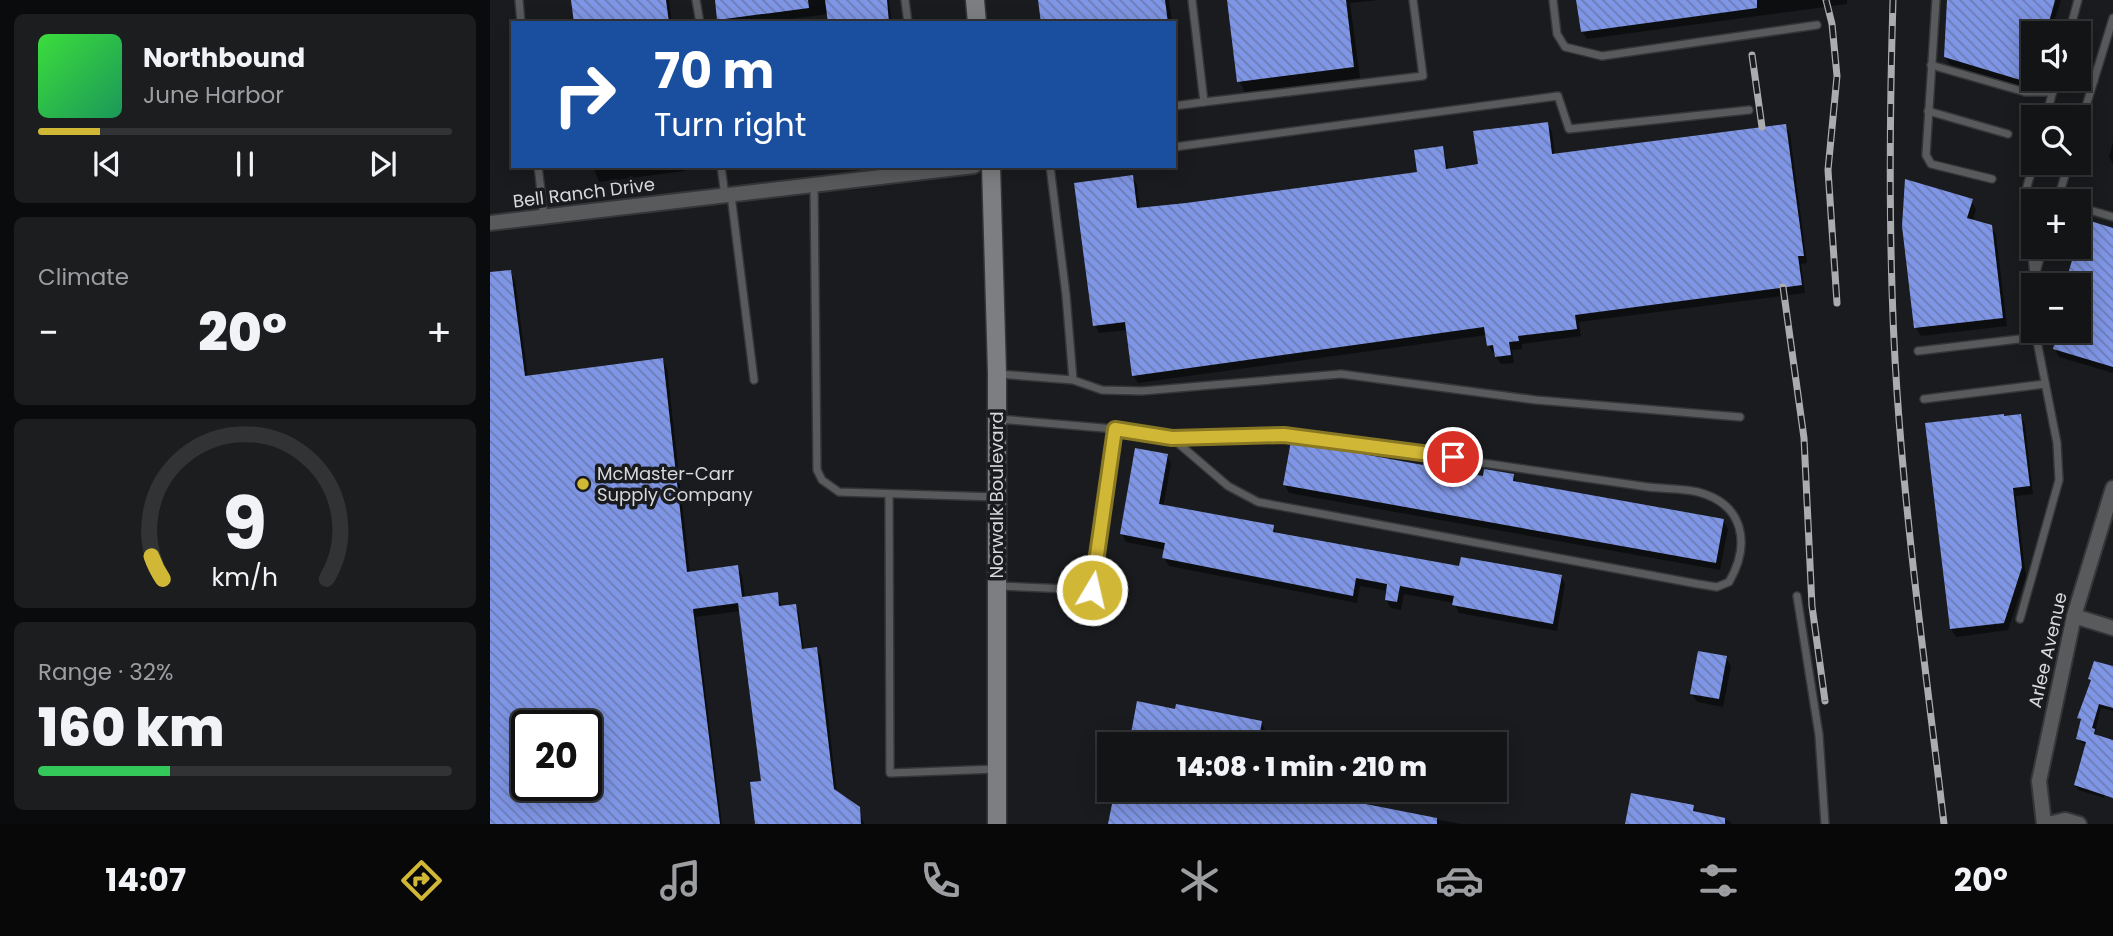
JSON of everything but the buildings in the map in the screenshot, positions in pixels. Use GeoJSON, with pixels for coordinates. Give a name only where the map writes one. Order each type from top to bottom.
{"type":"FeatureCollection","features":[{"type":"Feature","properties":{"kind":"main road"},"geometry":{"type":"LineString","coordinates":[[975,0],[977,21]]}},
{"type":"Feature","properties":{"kind":"main road","name":"Norwalk Boulevard"},"geometry":{"type":"LineString","coordinates":[[991,168],[997,373],[997,824]]}},
{"type":"Feature","properties":{"kind":"street","name":"Bell Ranch Drive"},"geometry":{"type":"LineString","coordinates":[[490,223],[957,168]]}},
{"type":"Feature","properties":{"kind":"street","name":"Arlee Avenue"},"geometry":{"type":"LineString","coordinates":[[2046,824],[2039,781],[2074,616],[2113,488]]}},
{"type":"Feature","properties":{"kind":"street"},"geometry":{"type":"LineString","coordinates":[[2074,616],[2113,628]]}},
{"type":"Feature","properties":{"kind":"street"},"geometry":{"type":"LineString","coordinates":[[2046,824],[2065,820],[2079,824]]}},
{"type":"Feature","properties":{"kind":"lane"},"geometry":{"type":"LineString","coordinates":[[519,0],[521,21]]}},
{"type":"Feature","properties":{"kind":"lane"},"geometry":{"type":"LineString","coordinates":[[696,0],[700,21]]}},
{"type":"Feature","properties":{"kind":"lane"},"geometry":{"type":"LineString","coordinates":[[905,0],[908,21]]}},
{"type":"Feature","properties":{"kind":"lane"},"geometry":{"type":"LineString","coordinates":[[1192,0],[1204,103]]}},
{"type":"Feature","properties":{"kind":"lane"},"geometry":{"type":"LineString","coordinates":[[1176,106],[1423,76],[1413,0]]}},
{"type":"Feature","properties":{"kind":"lane"},"geometry":{"type":"LineString","coordinates":[[1553,0],[1557,34],[1565,47],[1602,56],[1817,25]]}},
{"type":"Feature","properties":{"kind":"lane"},"geometry":{"type":"LineString","coordinates":[[1936,0],[1926,144],[1928,160],[1931,164],[1992,180]]}},
{"type":"Feature","properties":{"kind":"lane"},"geometry":{"type":"LineString","coordinates":[[2072,21],[2078,0]]}},
{"type":"Feature","properties":{"kind":"lane"},"geometry":{"type":"LineString","coordinates":[[2086,105],[2113,18]]}},
{"type":"Feature","properties":{"kind":"lane"},"geometry":{"type":"LineString","coordinates":[[1931,65],[2025,92],[2053,92],[2049,105]]}},
{"type":"Feature","properties":{"kind":"lane"},"geometry":{"type":"LineString","coordinates":[[1176,147],[1558,96],[1569,129],[1749,110]]}},
{"type":"Feature","properties":{"kind":"lane"},"geometry":{"type":"LineString","coordinates":[[1928,111],[2008,134]]}},
{"type":"Feature","properties":{"kind":"lane"},"geometry":{"type":"LineString","coordinates":[[538,168],[544,217]]}},
{"type":"Feature","properties":{"kind":"lane"},"geometry":{"type":"LineString","coordinates":[[721,168],[728,195],[754,380]]}},
{"type":"Feature","properties":{"kind":"lane"},"geometry":{"type":"LineString","coordinates":[[1050,168],[1066,295],[1073,380]]}},
{"type":"Feature","properties":{"kind":"lane"},"geometry":{"type":"LineString","coordinates":[[2030,175],[2025,190],[2034,273]]}},
{"type":"Feature","properties":{"kind":"lane"},"geometry":{"type":"LineString","coordinates":[[814,185],[817,470],[822,480],[839,492],[997,497]]}},
{"type":"Feature","properties":{"kind":"lane"},"geometry":{"type":"LineString","coordinates":[[2091,211],[2113,217]]}},
{"type":"Feature","properties":{"kind":"lane"},"geometry":{"type":"LineString","coordinates":[[1918,351],[2021,336]]}},
{"type":"Feature","properties":{"kind":"lane"},"geometry":{"type":"LineString","coordinates":[[2020,619],[2059,480],[2057,443],[2038,343]]}},
{"type":"Feature","properties":{"kind":"lane"},"geometry":{"type":"LineString","coordinates":[[997,373],[1073,380],[1102,390],[1142,391],[1341,374],[1536,400],[1740,417]]}},
{"type":"Feature","properties":{"kind":"lane"},"geometry":{"type":"LineString","coordinates":[[1924,399],[2045,384]]}},
{"type":"Feature","properties":{"kind":"lane"},"geometry":{"type":"LineString","coordinates":[[996,418],[1115,429],[1172,438],[1284,435],[1648,487],[1695,491],[1717,498],[1729,507],[1742,532],[1738,567],[1729,582],[1717,587],[1258,502],[1228,486],[1172,438]]}},
{"type":"Feature","properties":{"kind":"lane"},"geometry":{"type":"LineString","coordinates":[[997,586],[1092,590],[1115,429]]}},
{"type":"Feature","properties":{"kind":"lane"},"geometry":{"type":"LineString","coordinates":[[889,494],[890,773],[997,769]]}},
{"type":"Feature","properties":{"kind":"lane"},"geometry":{"type":"LineString","coordinates":[[1797,596],[1818,735],[1825,824]]}},
{"type":"Feature","properties":{"kind":"railway"},"geometry":{"type":"LineString","coordinates":[[1826,0],[1832,24],[1837,76],[1828,170],[1837,303]]}},
{"type":"Feature","properties":{"kind":"railway"},"geometry":{"type":"LineString","coordinates":[[1893,0],[1890,196],[1897,392],[1912,554],[1944,824]]}},
{"type":"Feature","properties":{"kind":"railway"},"geometry":{"type":"LineString","coordinates":[[1752,55],[1762,127]]}},
{"type":"Feature","properties":{"kind":"railway"},"geometry":{"type":"LineString","coordinates":[[1783,287],[1804,438],[1812,606],[1825,701]]}},
{"type":"Feature","properties":{"kind":"place","name":"McMaster-Carr Supply Company"},"geometry":{"type":"Point","coordinates":[583,484]}},
{"type":"Feature","properties":{"kind":"route"},"geometry":{"type":"LineString","coordinates":[[1092,590],[1115,429],[1172,438],[1217,438],[1249,433],[1284,435],[1453,457]]}}]}
